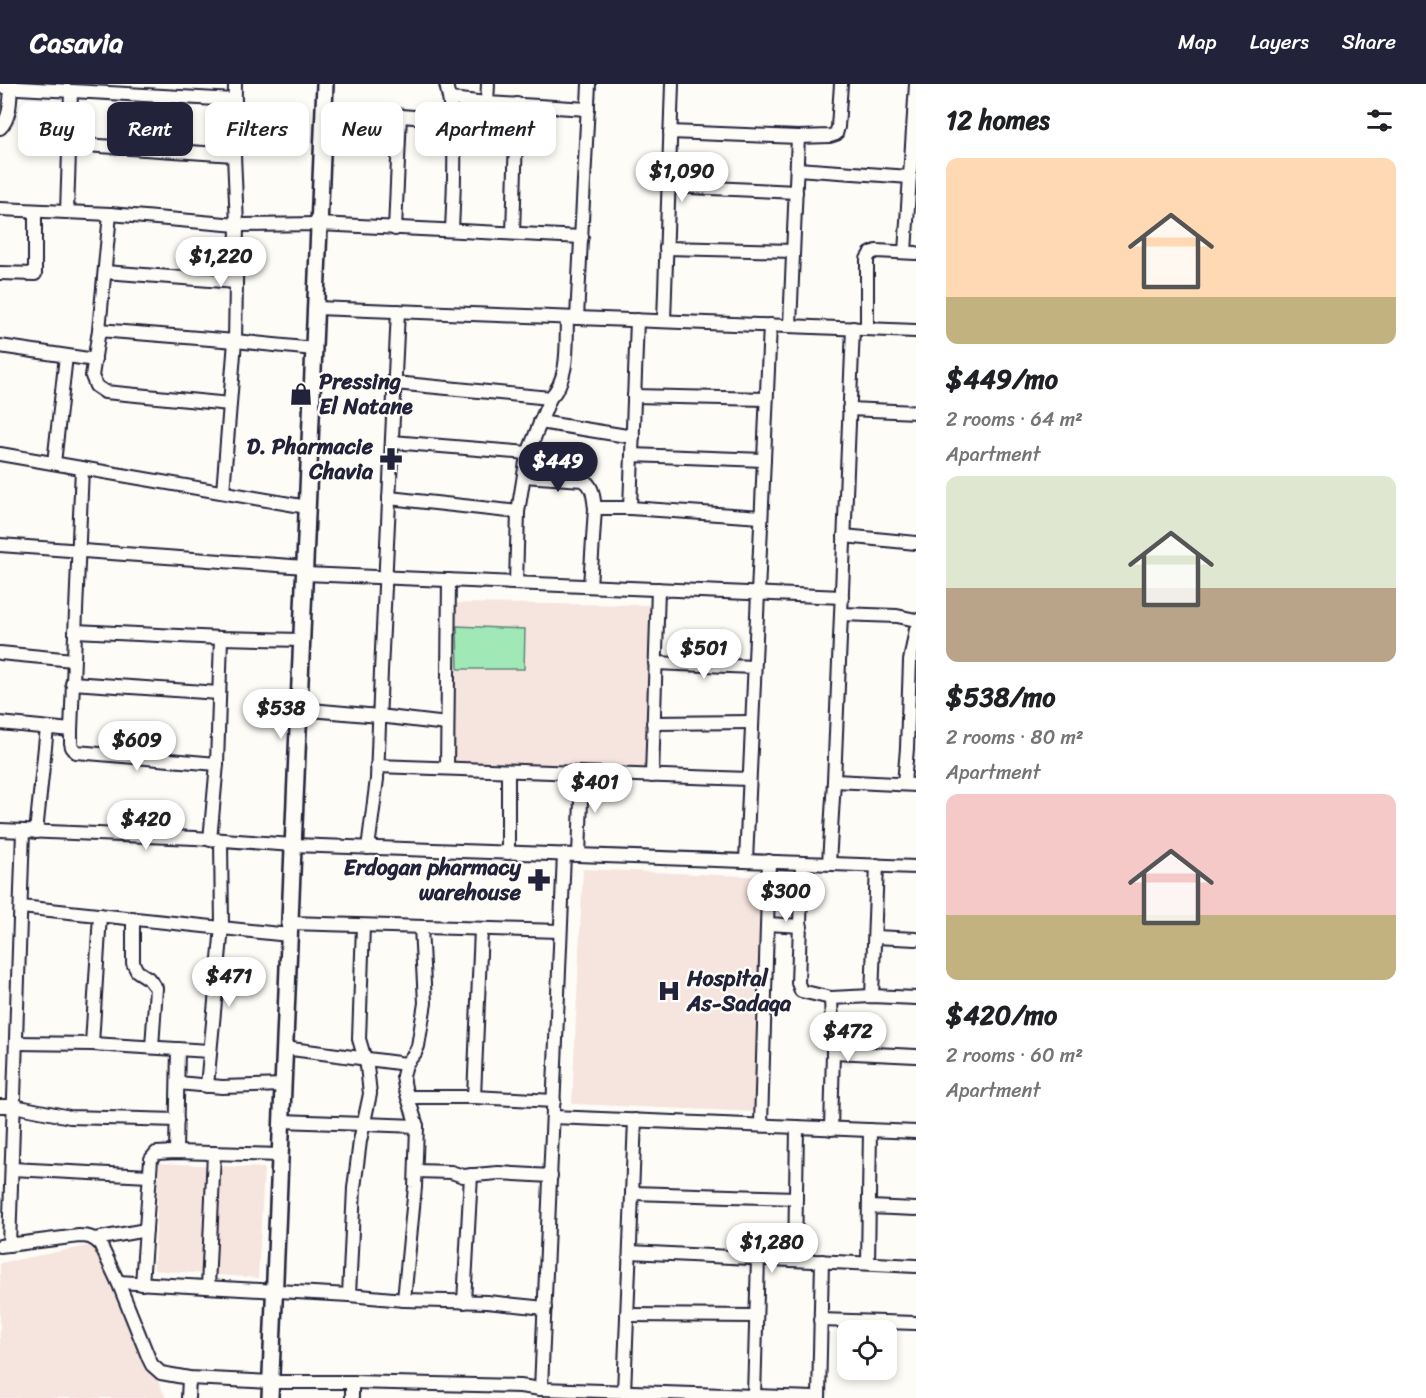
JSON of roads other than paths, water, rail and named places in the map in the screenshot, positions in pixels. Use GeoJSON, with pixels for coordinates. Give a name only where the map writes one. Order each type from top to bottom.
{"type":"FeatureCollection","features":[{"type":"Feature","properties":{"kind":"street"},"geometry":{"type":"LineString","coordinates":[[0,129],[5,124],[9,113],[7,87],[235,100],[235,84]]}},
{"type":"Feature","properties":{"kind":"street"},"geometry":{"type":"LineString","coordinates":[[324,102],[325,84]]}},
{"type":"Feature","properties":{"kind":"street"},"geometry":{"type":"LineString","coordinates":[[446,84],[450,102]]}},
{"type":"Feature","properties":{"kind":"street"},"geometry":{"type":"LineString","coordinates":[[487,102],[488,84]]}},
{"type":"Feature","properties":{"kind":"street"},"geometry":{"type":"LineString","coordinates":[[516,583],[518,512],[528,453],[550,398],[556,393],[562,381],[572,318],[582,237],[589,84]]}},
{"type":"Feature","properties":{"kind":"street"},"geometry":{"type":"LineString","coordinates":[[664,321],[672,84]]}},
{"type":"Feature","properties":{"kind":"street"},"geometry":{"type":"LineString","coordinates":[[670,132],[830,136],[836,134],[838,127],[841,84]]}},
{"type":"Feature","properties":{"kind":"street"},"geometry":{"type":"LineString","coordinates":[[867,329],[867,259],[876,251],[911,253],[910,177],[916,84]]}},
{"type":"Feature","properties":{"kind":"street"},"geometry":{"type":"LineString","coordinates":[[71,92],[71,102]]}},
{"type":"Feature","properties":{"kind":"street"},"geometry":{"type":"LineString","coordinates":[[450,99],[478,102]]}},
{"type":"Feature","properties":{"kind":"street"},"geometry":{"type":"LineString","coordinates":[[556,107],[588,109]]}},
{"type":"Feature","properties":{"kind":"street"},"geometry":{"type":"LineString","coordinates":[[790,326],[798,137]]}},
{"type":"Feature","properties":{"kind":"street"},"geometry":{"type":"LineString","coordinates":[[95,146],[205,153]]}},
{"type":"Feature","properties":{"kind":"street"},"geometry":{"type":"LineString","coordinates":[[67,212],[69,156]]}},
{"type":"Feature","properties":{"kind":"street"},"geometry":{"type":"LineString","coordinates":[[223,492],[235,341],[237,225],[234,156]]}},
{"type":"Feature","properties":{"kind":"street"},"geometry":{"type":"LineString","coordinates":[[270,1398],[322,156]]}},
{"type":"Feature","properties":{"kind":"street"},"geometry":{"type":"LineString","coordinates":[[395,229],[398,156]]}},
{"type":"Feature","properties":{"kind":"street"},"geometry":{"type":"LineString","coordinates":[[452,230],[454,156]]}},
{"type":"Feature","properties":{"kind":"street"},"geometry":{"type":"LineString","coordinates":[[513,233],[515,156]]}},
{"type":"Feature","properties":{"kind":"street"},"geometry":{"type":"LineString","coordinates":[[797,169],[910,177]]}},
{"type":"Feature","properties":{"kind":"street"},"geometry":{"type":"LineString","coordinates":[[668,186],[796,192]]}},
{"type":"Feature","properties":{"kind":"street"},"geometry":{"type":"LineString","coordinates":[[0,209],[110,214],[237,225],[319,224],[582,237]]}},
{"type":"Feature","properties":{"kind":"street"},"geometry":{"type":"LineString","coordinates":[[0,273],[35,274],[35,211]]}},
{"type":"Feature","properties":{"kind":"street"},"geometry":{"type":"LineString","coordinates":[[110,214],[99,330],[92,376],[96,386],[105,392],[231,404]]}},
{"type":"Feature","properties":{"kind":"street"},"geometry":{"type":"LineString","coordinates":[[666,248],[793,251]]}},
{"type":"Feature","properties":{"kind":"street"},"geometry":{"type":"LineString","coordinates":[[105,272],[236,282]]}},
{"type":"Feature","properties":{"kind":"street"},"geometry":{"type":"LineString","coordinates":[[316,308],[916,331]]}},
{"type":"Feature","properties":{"kind":"street"},"geometry":{"type":"LineString","coordinates":[[368,848],[377,766],[398,311]]}},
{"type":"Feature","properties":{"kind":"street"},"geometry":{"type":"LineString","coordinates":[[630,508],[638,320]]}},
{"type":"Feature","properties":{"kind":"street"},"geometry":{"type":"LineString","coordinates":[[746,861],[770,325]]}},
{"type":"Feature","properties":{"kind":"street"},"geometry":{"type":"LineString","coordinates":[[829,863],[852,328]]}},
{"type":"Feature","properties":{"kind":"street"},"geometry":{"type":"LineString","coordinates":[[99,330],[314,349]]}},
{"type":"Feature","properties":{"kind":"street"},"geometry":{"type":"LineString","coordinates":[[0,346],[95,360]]}},
{"type":"Feature","properties":{"kind":"street"},"geometry":{"type":"LineString","coordinates":[[54,463],[66,356]]}},
{"type":"Feature","properties":{"kind":"street"},"geometry":{"type":"LineString","coordinates":[[394,383],[550,398]]}},
{"type":"Feature","properties":{"kind":"street"},"geometry":{"type":"LineString","coordinates":[[634,396],[766,399]]}},
{"type":"Feature","properties":{"kind":"street"},"geometry":{"type":"LineString","coordinates":[[849,409],[916,412]]}},
{"type":"Feature","properties":{"kind":"street"},"geometry":{"type":"LineString","coordinates":[[540,422],[633,437]]}},
{"type":"Feature","properties":{"kind":"street"},"geometry":{"type":"LineString","coordinates":[[392,442],[528,453]]}},
{"type":"Feature","properties":{"kind":"street"},"geometry":{"type":"LineString","coordinates":[[0,454],[307,507]]}},
{"type":"Feature","properties":{"kind":"street"},"geometry":{"type":"LineString","coordinates":[[632,455],[764,460]]}},
{"type":"Feature","properties":{"kind":"street"},"geometry":{"type":"LineString","coordinates":[[82,468],[70,730],[72,747],[76,752],[217,764]]}},
{"type":"Feature","properties":{"kind":"street"},"geometry":{"type":"LineString","coordinates":[[524,476],[583,480],[592,488],[595,508],[590,586]]}},
{"type":"Feature","properties":{"kind":"street"},"geometry":{"type":"LineString","coordinates":[[389,498],[518,512]]}},
{"type":"Feature","properties":{"kind":"street"},"geometry":{"type":"LineString","coordinates":[[595,508],[630,508],[761,517]]}},
{"type":"Feature","properties":{"kind":"street"},"geometry":{"type":"LineString","coordinates":[[844,536],[916,543]]}},
{"type":"Feature","properties":{"kind":"street"},"geometry":{"type":"LineString","coordinates":[[0,545],[386,577],[842,597]]}},
{"type":"Feature","properties":{"kind":"street"},"geometry":{"type":"LineString","coordinates":[[447,768],[449,580]]}},
{"type":"Feature","properties":{"kind":"street"},"geometry":{"type":"LineString","coordinates":[[651,776],[658,589]]}},
{"type":"Feature","properties":{"kind":"street"},"geometry":{"type":"LineString","coordinates":[[841,614],[897,616],[916,620]]}},
{"type":"Feature","properties":{"kind":"street"},"geometry":{"type":"LineString","coordinates":[[834,781],[910,785],[907,748],[910,661],[916,629]]}},
{"type":"Feature","properties":{"kind":"street"},"geometry":{"type":"LineString","coordinates":[[75,631],[302,640]]}},
{"type":"Feature","properties":{"kind":"street"},"geometry":{"type":"LineString","coordinates":[[207,1086],[222,927],[216,840],[221,638]]}},
{"type":"Feature","properties":{"kind":"street"},"geometry":{"type":"LineString","coordinates":[[0,653],[74,660]]}},
{"type":"Feature","properties":{"kind":"street"},"geometry":{"type":"LineString","coordinates":[[655,663],[754,667]]}},
{"type":"Feature","properties":{"kind":"street"},"geometry":{"type":"LineString","coordinates":[[72,683],[219,693]]}},
{"type":"Feature","properties":{"kind":"street"},"geometry":{"type":"LineString","coordinates":[[299,708],[447,724]]}},
{"type":"Feature","properties":{"kind":"street"},"geometry":{"type":"LineString","coordinates":[[0,723],[70,730]]}},
{"type":"Feature","properties":{"kind":"street"},"geometry":{"type":"LineString","coordinates":[[653,723],[752,723]]}},
{"type":"Feature","properties":{"kind":"street"},"geometry":{"type":"LineString","coordinates":[[47,728],[30,831],[21,907],[12,1169],[4,1246],[79,1236],[89,1236],[95,1239],[100,1244],[118,1282],[152,1365],[161,1372],[189,1378],[271,1382],[352,1382],[520,1392],[541,1389],[593,1394],[624,1392],[814,1398]]}},
{"type":"Feature","properties":{"kind":"street"},"geometry":{"type":"LineString","coordinates":[[377,766],[749,779]]}},
{"type":"Feature","properties":{"kind":"street"},"geometry":{"type":"LineString","coordinates":[[508,771],[508,853]]}},
{"type":"Feature","properties":{"kind":"street"},"geometry":{"type":"LineString","coordinates":[[579,855],[582,773]]}},
{"type":"Feature","properties":{"kind":"street"},"geometry":{"type":"LineString","coordinates":[[0,830],[293,845],[916,867]]}},
{"type":"Feature","properties":{"kind":"street"},"geometry":{"type":"LineString","coordinates":[[541,1389],[564,854]]}},
{"type":"Feature","properties":{"kind":"street"},"geometry":{"type":"LineString","coordinates":[[761,1125],[769,861]]}},
{"type":"Feature","properties":{"kind":"street"},"geometry":{"type":"LineString","coordinates":[[802,863],[798,983],[801,991],[831,998],[872,996],[916,998]]}},
{"type":"Feature","properties":{"kind":"street"},"geometry":{"type":"LineString","coordinates":[[872,996],[877,865]]}},
{"type":"Feature","properties":{"kind":"street"},"geometry":{"type":"LineString","coordinates":[[21,907],[222,927],[290,929],[363,926],[560,931]]}},
{"type":"Feature","properties":{"kind":"street"},"geometry":{"type":"LineString","coordinates":[[92,1044],[100,915]]}},
{"type":"Feature","properties":{"kind":"street"},"geometry":{"type":"LineString","coordinates":[[133,918],[133,963],[137,971],[148,978],[156,988],[152,1047]]}},
{"type":"Feature","properties":{"kind":"street"},"geometry":{"type":"LineString","coordinates":[[768,924],[801,926]]}},
{"type":"Feature","properties":{"kind":"street"},"geometry":{"type":"LineString","coordinates":[[349,1294],[354,1188],[370,1094],[368,1066],[359,1039],[363,926]]}},
{"type":"Feature","properties":{"kind":"street"},"geometry":{"type":"LineString","coordinates":[[404,1300],[416,1171],[417,1126],[403,1076],[406,1064],[418,1046],[425,1003],[421,927]]}},
{"type":"Feature","properties":{"kind":"street"},"geometry":{"type":"LineString","coordinates":[[474,1097],[481,929]]}},
{"type":"Feature","properties":{"kind":"street"},"geometry":{"type":"LineString","coordinates":[[874,937],[916,939]]}},
{"type":"Feature","properties":{"kind":"street"},"geometry":{"type":"LineString","coordinates":[[831,998],[833,1052],[831,1129]]}},
{"type":"Feature","properties":{"kind":"street"},"geometry":{"type":"LineString","coordinates":[[16,1043],[92,1044],[210,1051]]}},
{"type":"Feature","properties":{"kind":"street"},"geometry":{"type":"LineString","coordinates":[[284,1048],[406,1064]]}},
{"type":"Feature","properties":{"kind":"street"},"geometry":{"type":"LineString","coordinates":[[176,1152],[178,1049]]}},
{"type":"Feature","properties":{"kind":"street"},"geometry":{"type":"LineString","coordinates":[[833,1052],[916,1056]]}},
{"type":"Feature","properties":{"kind":"street"},"geometry":{"type":"LineString","coordinates":[[178,1083],[207,1086],[283,1085]]}},
{"type":"Feature","properties":{"kind":"street"},"geometry":{"type":"LineString","coordinates":[[408,1096],[554,1101]]}},
{"type":"Feature","properties":{"kind":"street"},"geometry":{"type":"LineString","coordinates":[[0,1106],[14,1106],[70,1117],[177,1120]]}},
{"type":"Feature","properties":{"kind":"street"},"geometry":{"type":"LineString","coordinates":[[553,1116],[916,1132]]}},
{"type":"Feature","properties":{"kind":"street"},"geometry":{"type":"LineString","coordinates":[[624,1392],[635,1120]]}},
{"type":"Feature","properties":{"kind":"street"},"geometry":{"type":"LineString","coordinates":[[282,1121],[417,1126]]}},
{"type":"Feature","properties":{"kind":"street"},"geometry":{"type":"LineString","coordinates":[[795,1260],[797,1127]]}},
{"type":"Feature","properties":{"kind":"street"},"geometry":{"type":"LineString","coordinates":[[868,1263],[870,1130]]}},
{"type":"Feature","properties":{"kind":"street"},"geometry":{"type":"LineString","coordinates":[[142,1284],[149,1176],[151,1159],[156,1153],[280,1155]]}},
{"type":"Feature","properties":{"kind":"street"},"geometry":{"type":"LineString","coordinates":[[208,1287],[214,1153]]}},
{"type":"Feature","properties":{"kind":"street"},"geometry":{"type":"LineString","coordinates":[[12,1169],[149,1176]]}},
{"type":"Feature","properties":{"kind":"street"},"geometry":{"type":"LineString","coordinates":[[416,1171],[451,1172],[463,1176],[498,1173],[551,1176]]}},
{"type":"Feature","properties":{"kind":"street"},"geometry":{"type":"LineString","coordinates":[[464,1302],[471,1175]]}},
{"type":"Feature","properties":{"kind":"street"},"geometry":{"type":"LineString","coordinates":[[632,1193],[796,1198]]}},
{"type":"Feature","properties":{"kind":"street"},"geometry":{"type":"LineString","coordinates":[[869,1207],[916,1209]]}},
{"type":"Feature","properties":{"kind":"street"},"geometry":{"type":"LineString","coordinates":[[95,1239],[146,1230]]}},
{"type":"Feature","properties":{"kind":"street"},"geometry":{"type":"LineString","coordinates":[[630,1252],[916,1266]]}},
{"type":"Feature","properties":{"kind":"street"},"geometry":{"type":"LineString","coordinates":[[754,1396],[758,1258]]}},
{"type":"Feature","properties":{"kind":"street"},"geometry":{"type":"LineString","coordinates":[[819,1398],[822,1261]]}},
{"type":"Feature","properties":{"kind":"street"},"geometry":{"type":"LineString","coordinates":[[118,1282],[349,1294],[404,1300],[487,1302],[545,1308]]}},
{"type":"Feature","properties":{"kind":"street"},"geometry":{"type":"LineString","coordinates":[[627,1315],[756,1316]]}},
{"type":"Feature","properties":{"kind":"street"},"geometry":{"type":"LineString","coordinates":[[820,1320],[916,1323]]}},
{"type":"Feature","properties":{"kind":"street"},"geometry":{"type":"LineString","coordinates":[[188,1398],[189,1378]]}},
{"type":"Feature","properties":{"kind":"street"},"geometry":{"type":"LineString","coordinates":[[352,1382],[352,1398]]}},
{"type":"Feature","properties":{"kind":"place","name":"Pressing El Natane"},"geometry":{"type":"Point","coordinates":[301,394]}},
{"type":"Feature","properties":{"kind":"place","name":"D. Pharmacie Chavia"},"geometry":{"type":"Point","coordinates":[391,459]}},
{"type":"Feature","properties":{"kind":"place","name":"Erdogan pharmacy warehouse"},"geometry":{"type":"Point","coordinates":[539,880]}},
{"type":"Feature","properties":{"kind":"place","name":"Hospital As-Sadaqa"},"geometry":{"type":"Point","coordinates":[669,991]}}]}
